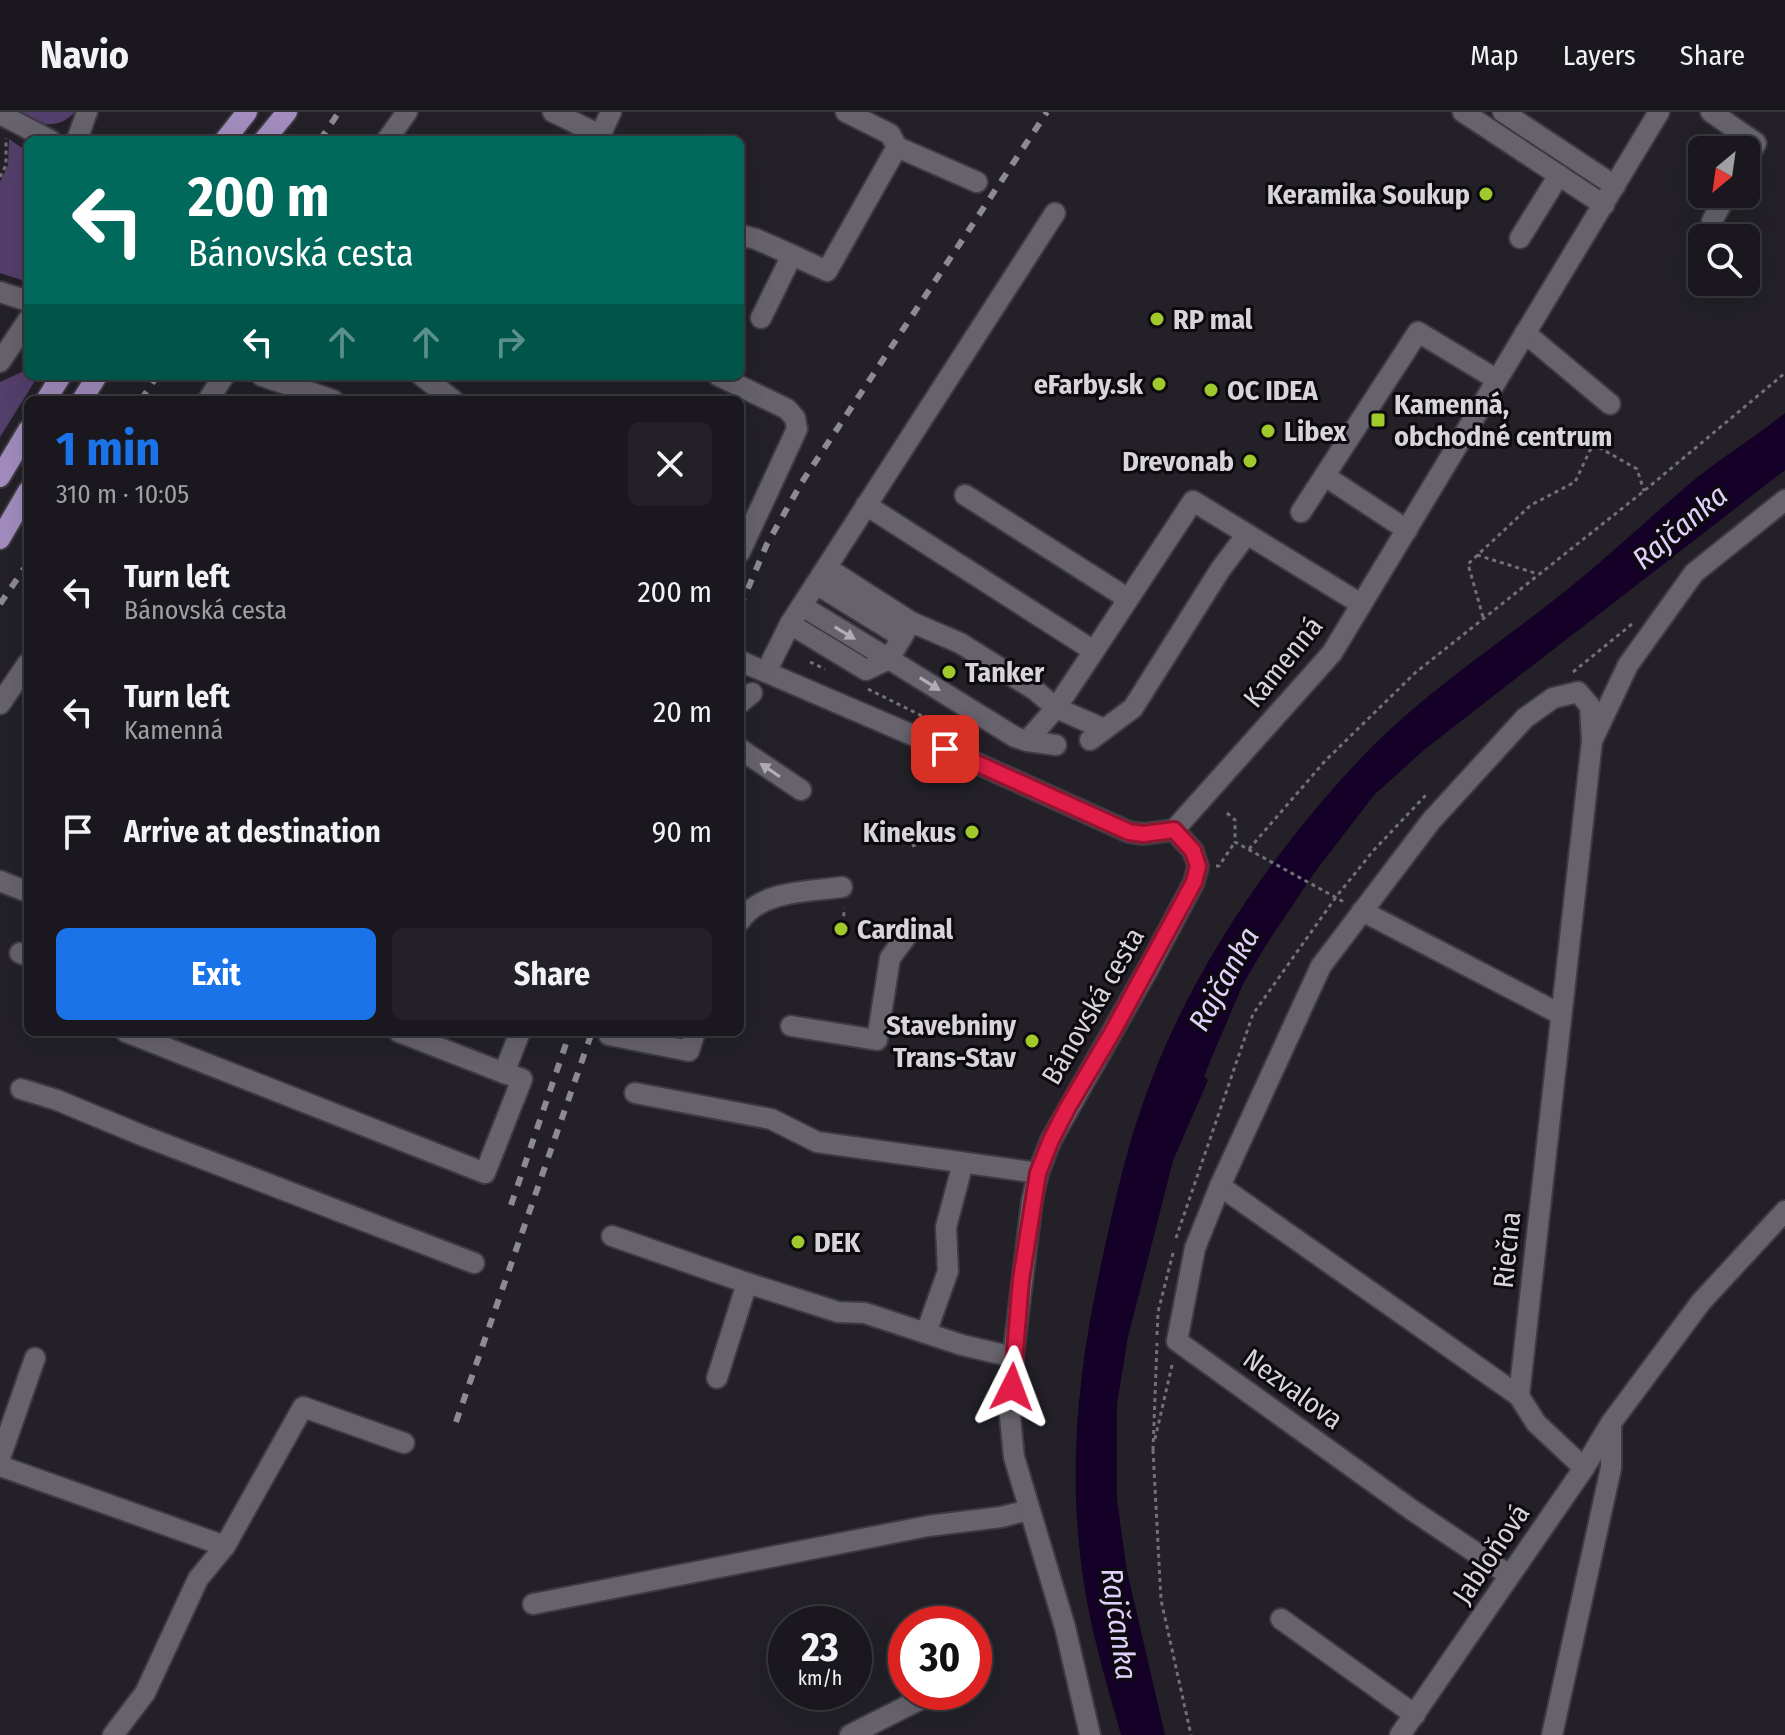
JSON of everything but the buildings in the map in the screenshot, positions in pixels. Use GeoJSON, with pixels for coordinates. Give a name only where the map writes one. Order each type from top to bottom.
{"type":"FeatureCollection","features":[{"type":"Feature","properties":{"kind":"main road"},"geometry":{"type":"LineString","coordinates":[[228,136],[247,112]]}},
{"type":"Feature","properties":{"kind":"main road"},"geometry":{"type":"LineString","coordinates":[[267,136],[287,112]]}},
{"type":"Feature","properties":{"kind":"main road"},"geometry":{"type":"LineString","coordinates":[[0,477],[24,437]]}},
{"type":"Feature","properties":{"kind":"main road"},"geometry":{"type":"LineString","coordinates":[[0,539],[24,498]]}},
{"type":"Feature","properties":{"kind":"street"},"geometry":{"type":"LineString","coordinates":[[78,136],[87,112]]}},
{"type":"Feature","properties":{"kind":"street"},"geometry":{"type":"LineString","coordinates":[[390,136],[407,112]]}},
{"type":"Feature","properties":{"kind":"street"},"geometry":{"type":"LineString","coordinates":[[553,112],[595,136]]}},
{"type":"Feature","properties":{"kind":"street"},"geometry":{"type":"LineString","coordinates":[[600,136],[611,112]]}},
{"type":"Feature","properties":{"kind":"street"},"geometry":{"type":"LineString","coordinates":[[846,112],[890,134],[897,147],[977,182]]}},
{"type":"Feature","properties":{"kind":"street"},"geometry":{"type":"LineString","coordinates":[[1463,112],[1604,205]]}},
{"type":"Feature","properties":{"kind":"street"},"geometry":{"type":"LineString","coordinates":[[1503,112],[1615,186]]}},
{"type":"Feature","properties":{"kind":"street","name":"Kamenná"},"geometry":{"type":"LineString","coordinates":[[1174,830],[1332,653],[1659,112]]}},
{"type":"Feature","properties":{"kind":"street"},"geometry":{"type":"LineString","coordinates":[[1711,112],[1746,136]]}},
{"type":"Feature","properties":{"kind":"street"},"geometry":{"type":"LineString","coordinates":[[2,123],[39,136]]}},
{"type":"Feature","properties":{"kind":"street"},"geometry":{"type":"LineString","coordinates":[[744,236],[827,271],[897,147]]}},
{"type":"Feature","properties":{"kind":"street"},"geometry":{"type":"LineString","coordinates":[[1520,238],[1559,175]]}},
{"type":"Feature","properties":{"kind":"street"},"geometry":{"type":"LineString","coordinates":[[1712,221],[1719,208]]}},
{"type":"Feature","properties":{"kind":"street"},"geometry":{"type":"LineString","coordinates":[[766,672],[796,615],[1055,213]]}},
{"type":"Feature","properties":{"kind":"street"},"geometry":{"type":"LineString","coordinates":[[761,318],[792,255]]}},
{"type":"Feature","properties":{"kind":"street"},"geometry":{"type":"LineString","coordinates":[[0,292],[24,300]]}},
{"type":"Feature","properties":{"kind":"street"},"geometry":{"type":"LineString","coordinates":[[0,350],[24,327]]}},
{"type":"Feature","properties":{"kind":"street"},"geometry":{"type":"LineString","coordinates":[[0,362],[24,327]]}},
{"type":"Feature","properties":{"kind":"street"},"geometry":{"type":"LineString","coordinates":[[1301,512],[1418,332],[1496,379]]}},
{"type":"Feature","properties":{"kind":"street"},"geometry":{"type":"LineString","coordinates":[[1525,333],[1610,404]]}},
{"type":"Feature","properties":{"kind":"street"},"geometry":{"type":"LineString","coordinates":[[274,380],[321,396]]}},
{"type":"Feature","properties":{"kind":"street"},"geometry":{"type":"LineString","coordinates":[[427,380],[448,396]]}},
{"type":"Feature","properties":{"kind":"street"},"geometry":{"type":"LineString","coordinates":[[727,380],[787,409],[795,418],[797,429],[744,543]]}},
{"type":"Feature","properties":{"kind":"street"},"geometry":{"type":"LineString","coordinates":[[0,459],[24,436]]}},
{"type":"Feature","properties":{"kind":"street"},"geometry":{"type":"LineString","coordinates":[[1325,476],[1407,530]]}},
{"type":"Feature","properties":{"kind":"street"},"geometry":{"type":"LineString","coordinates":[[965,495],[1127,598]]}},
{"type":"Feature","properties":{"kind":"street","name":"Riečna"},"geometry":{"type":"LineString","coordinates":[[1592,741],[1628,665],[1694,573],[1785,500]]}},
{"type":"Feature","properties":{"kind":"street"},"geometry":{"type":"LineString","coordinates":[[1027,741],[1056,708],[1193,501],[1361,604]]}},
{"type":"Feature","properties":{"kind":"street"},"geometry":{"type":"LineString","coordinates":[[866,505],[1094,651]]}},
{"type":"Feature","properties":{"kind":"street"},"geometry":{"type":"LineString","coordinates":[[821,576],[906,629],[960,643],[1097,734],[1133,708],[1220,570],[1247,534]]}},
{"type":"Feature","properties":{"kind":"street"},"geometry":{"type":"LineString","coordinates":[[796,615],[866,670],[889,659],[906,629]]}},
{"type":"Feature","properties":{"kind":"street"},"geometry":{"type":"LineString","coordinates":[[889,659],[1015,737],[1056,745]]}},
{"type":"Feature","properties":{"kind":"street"},"geometry":{"type":"LineString","coordinates":[[744,663],[1129,832],[1143,834],[1174,830]]}},
{"type":"Feature","properties":{"kind":"street"},"geometry":{"type":"LineString","coordinates":[[0,704],[24,669]]}},
{"type":"Feature","properties":{"kind":"street","name":"Riečna"},"geometry":{"type":"LineString","coordinates":[[1220,1186],[1321,966],[1431,821],[1525,718],[1553,698],[1578,692],[1590,706],[1592,741],[1519,1396]]}},
{"type":"Feature","properties":{"kind":"street"},"geometry":{"type":"LineString","coordinates":[[744,752],[801,790]]}},
{"type":"Feature","properties":{"kind":"street","name":"Bánovská cesta"},"geometry":{"type":"LineString","coordinates":[[1090,1735],[1065,1627],[1019,1477],[1011,1436],[1013,1357],[1021,1280],[1038,1173],[1068,1107],[1143,979],[1194,882],[1198,866],[1193,851],[1174,830]]}},
{"type":"Feature","properties":{"kind":"street"},"geometry":{"type":"LineString","coordinates":[[0,881],[24,890]]}},
{"type":"Feature","properties":{"kind":"street"},"geometry":{"type":"LineString","coordinates":[[744,915],[773,897],[845,894]]}},
{"type":"Feature","properties":{"kind":"street"},"geometry":{"type":"LineString","coordinates":[[1362,911],[1560,1014]]}},
{"type":"Feature","properties":{"kind":"street"},"geometry":{"type":"LineString","coordinates":[[791,1026],[877,1040],[890,958],[911,930]]}},
{"type":"Feature","properties":{"kind":"street"},"geometry":{"type":"LineString","coordinates":[[136,1036],[485,1173],[522,1079],[409,1036]]}},
{"type":"Feature","properties":{"kind":"street"},"geometry":{"type":"LineString","coordinates":[[504,1073],[518,1036]]}},
{"type":"Feature","properties":{"kind":"street"},"geometry":{"type":"LineString","coordinates":[[614,1036],[689,1051],[694,1036]]}},
{"type":"Feature","properties":{"kind":"street"},"geometry":{"type":"LineString","coordinates":[[21,1089],[57,1100],[474,1263]]}},
{"type":"Feature","properties":{"kind":"street"},"geometry":{"type":"LineString","coordinates":[[635,1093],[771,1119],[817,1142],[1038,1173]]}},
{"type":"Feature","properties":{"kind":"street"},"geometry":{"type":"LineString","coordinates":[[926,1333],[948,1271],[946,1227],[963,1163]]}},
{"type":"Feature","properties":{"kind":"street"},"geometry":{"type":"LineString","coordinates":[[1177,1341],[1195,1248],[1220,1186],[1519,1396],[1536,1423],[1584,1468]]}},
{"type":"Feature","properties":{"kind":"street","name":"Jabloňová"},"geometry":{"type":"LineString","coordinates":[[1400,1735],[1584,1468],[1611,1423],[1701,1302],[1785,1211]]}},
{"type":"Feature","properties":{"kind":"street"},"geometry":{"type":"LineString","coordinates":[[612,1236],[838,1312],[865,1313],[962,1345],[1013,1357]]}},
{"type":"Feature","properties":{"kind":"street"},"geometry":{"type":"LineString","coordinates":[[717,1378],[747,1283]]}},
{"type":"Feature","properties":{"kind":"street","name":"Nezvalova"},"geometry":{"type":"LineString","coordinates":[[1177,1341],[1412,1510],[1509,1575]]}},
{"type":"Feature","properties":{"kind":"street"},"geometry":{"type":"LineString","coordinates":[[0,1458],[35,1358]]}},
{"type":"Feature","properties":{"kind":"street"},"geometry":{"type":"LineString","coordinates":[[113,1735],[145,1693],[198,1579],[225,1546],[303,1407],[404,1443]]}},
{"type":"Feature","properties":{"kind":"street"},"geometry":{"type":"LineString","coordinates":[[1552,1735],[1611,1468],[1611,1423]]}},
{"type":"Feature","properties":{"kind":"street"},"geometry":{"type":"LineString","coordinates":[[0,1466],[225,1546]]}},
{"type":"Feature","properties":{"kind":"street"},"geometry":{"type":"LineString","coordinates":[[533,1604],[928,1526],[1001,1517],[1029,1510]]}},
{"type":"Feature","properties":{"kind":"street"},"geometry":{"type":"LineString","coordinates":[[1281,1619],[1415,1715]]}},
{"type":"Feature","properties":{"kind":"street"},"geometry":{"type":"LineString","coordinates":[[850,1735],[899,1710]]}},
{"type":"Feature","properties":{"kind":"path"},"geometry":{"type":"LineString","coordinates":[[0,177],[7,153],[2,123]]}},
{"type":"Feature","properties":{"kind":"path"},"geometry":{"type":"LineString","coordinates":[[1249,849],[1325,761],[1415,673],[1644,491],[1785,373]]}},
{"type":"Feature","properties":{"kind":"path"},"geometry":{"type":"LineString","coordinates":[[1484,618],[1468,564],[1531,505],[1575,482],[1593,444],[1637,469],[1644,491]]}},
{"type":"Feature","properties":{"kind":"path"},"geometry":{"type":"LineString","coordinates":[[1477,555],[1540,574]]}},
{"type":"Feature","properties":{"kind":"path"},"geometry":{"type":"LineString","coordinates":[[1219,866],[1235,842],[1235,820],[1227,813]]}},
{"type":"Feature","properties":{"kind":"path"},"geometry":{"type":"LineString","coordinates":[[912,846],[944,836]]}},
{"type":"Feature","properties":{"kind":"path"},"geometry":{"type":"LineString","coordinates":[[1235,842],[1336,897]]}},
{"type":"Feature","properties":{"kind":"path"},"geometry":{"type":"LineString","coordinates":[[842,924],[845,894]]}},
{"type":"Feature","properties":{"kind":"path"},"geometry":{"type":"LineString","coordinates":[[1177,1341],[1153,1450],[1161,1600],[1191,1735]]}},
{"type":"Feature","properties":{"kind":"shaded area"},"geometry":{"type":"Polygon","coordinates":[[[16,112],[75,112],[61,122],[46,124],[16,112]]]}},
{"type":"Feature","properties":{"kind":"shaded area"},"geometry":{"type":"Polygon","coordinates":[[[9,139],[24,149],[24,281],[0,273],[0,182],[8,165],[9,139]]]}},
{"type":"Feature","properties":{"kind":"shaded area"},"geometry":{"type":"Polygon","coordinates":[[[24,371],[24,380],[36,380],[0,437],[0,382],[24,371]]]}},
{"type":"Feature","properties":{"kind":"water","name":"Rajčanka"},"geometry":{"type":"Polygon","coordinates":[[[1785,413],[1785,470],[1424,750],[1374,795],[1315,872],[1243,984],[1204,1076],[1208,1080],[1173,1161],[1128,1337],[1117,1404],[1117,1500],[1127,1571],[1165,1735],[1121,1735],[1093,1633],[1082,1570],[1076,1489],[1078,1410],[1088,1331],[1121,1176],[1143,1103],[1182,1010],[1207,964],[1264,876],[1328,795],[1383,736],[1430,695],[1571,586],[1700,475],[1785,413]]]}},
{"type":"Feature","properties":{"kind":"railway"},"geometry":{"type":"LineString","coordinates":[[323,136],[339,112]]}},
{"type":"Feature","properties":{"kind":"railway"},"geometry":{"type":"LineString","coordinates":[[744,598],[767,544],[802,482],[1047,112]]}},
{"type":"Feature","properties":{"kind":"railway"},"geometry":{"type":"LineString","coordinates":[[144,396],[154,380]]}},
{"type":"Feature","properties":{"kind":"railway"},"geometry":{"type":"LineString","coordinates":[[0,604],[24,569]]}},
{"type":"Feature","properties":{"kind":"railway"},"geometry":{"type":"LineString","coordinates":[[511,1205],[569,1036]]}},
{"type":"Feature","properties":{"kind":"railway"},"geometry":{"type":"LineString","coordinates":[[456,1422],[591,1036]]}},
{"type":"Feature","properties":{"kind":"place","name":"Keramika Soukup"},"geometry":{"type":"Point","coordinates":[1486,194]}},
{"type":"Feature","properties":{"kind":"place","name":"RP mal"},"geometry":{"type":"Point","coordinates":[1157,319]}},
{"type":"Feature","properties":{"kind":"place","name":"eFarby.sk"},"geometry":{"type":"Point","coordinates":[1159,384]}},
{"type":"Feature","properties":{"kind":"place","name":"OC IDEA"},"geometry":{"type":"Point","coordinates":[1211,390]}},
{"type":"Feature","properties":{"kind":"place","name":"Kamenná, obchodné centrum"},"geometry":{"type":"Point","coordinates":[1378,420]}},
{"type":"Feature","properties":{"kind":"place","name":"Libex"},"geometry":{"type":"Point","coordinates":[1268,431]}},
{"type":"Feature","properties":{"kind":"place","name":"Drevonab"},"geometry":{"type":"Point","coordinates":[1250,461]}},
{"type":"Feature","properties":{"kind":"place","name":"Tanker"},"geometry":{"type":"Point","coordinates":[949,672]}},
{"type":"Feature","properties":{"kind":"place","name":"Kinekus"},"geometry":{"type":"Point","coordinates":[972,832]}},
{"type":"Feature","properties":{"kind":"place","name":"Cardinal"},"geometry":{"type":"Point","coordinates":[841,929]}},
{"type":"Feature","properties":{"kind":"place","name":"Stavebniny Trans-Stav"},"geometry":{"type":"Point","coordinates":[1032,1041]}},
{"type":"Feature","properties":{"kind":"place","name":"DEK"},"geometry":{"type":"Point","coordinates":[798,1242]}},
{"type":"Feature","properties":{"kind":"route"},"geometry":{"type":"LineString","coordinates":[[945,749],[1129,832],[1143,834],[1174,830],[1193,851],[1198,866],[1194,882],[1149,967],[1059,1123],[1038,1173],[1021,1280],[1012,1387]]}}]}
